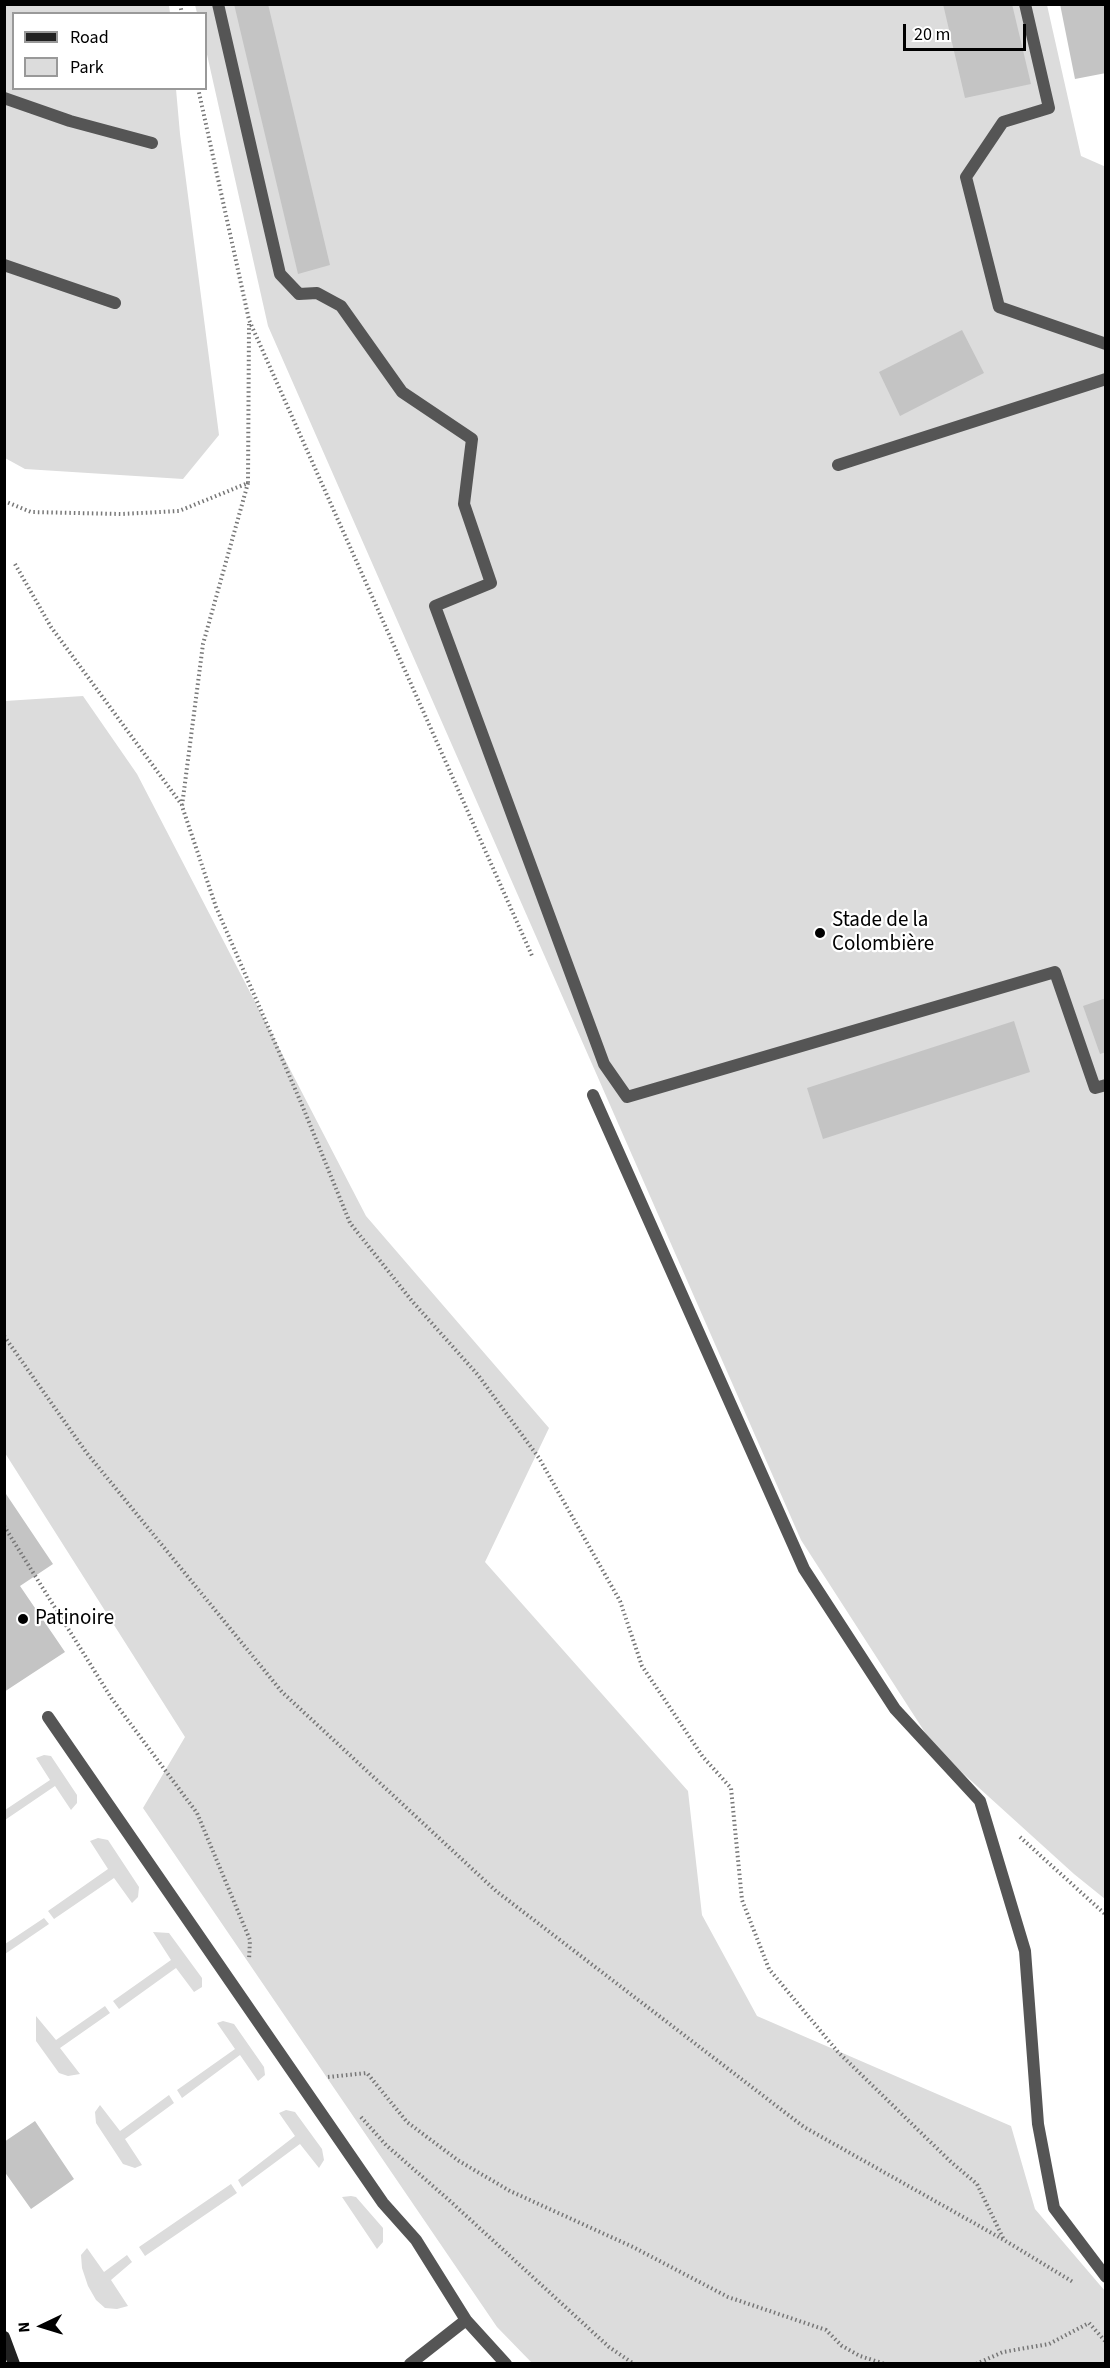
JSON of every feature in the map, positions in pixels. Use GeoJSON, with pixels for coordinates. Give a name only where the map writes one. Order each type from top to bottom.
{"type":"FeatureCollection","features":[{"type":"Feature","properties":{"kind":"main road"},"geometry":{"type":"LineString","coordinates":[[4,2337],[14,2364]]}},
{"type":"Feature","properties":{"kind":"street"},"geometry":{"type":"LineString","coordinates":[[218,4],[280,274],[299,294],[317,293],[341,306],[402,392],[472,439],[464,504],[492,583],[435,606],[604,1064],[627,1097],[1055,972],[1095,1088],[1106,1085]]}},
{"type":"Feature","properties":{"kind":"street"},"geometry":{"type":"LineString","coordinates":[[1025,4],[1049,108],[1004,122],[966,177],[999,307],[1106,344]]}},
{"type":"Feature","properties":{"kind":"street"},"geometry":{"type":"LineString","coordinates":[[4,98],[70,121],[152,143]]}},
{"type":"Feature","properties":{"kind":"street"},"geometry":{"type":"LineString","coordinates":[[4,265],[115,303]]}},
{"type":"Feature","properties":{"kind":"street"},"geometry":{"type":"LineString","coordinates":[[838,465],[1106,379]]}},
{"type":"Feature","properties":{"kind":"street"},"geometry":{"type":"LineString","coordinates":[[593,1095],[804,1569],[895,1709],[980,1801],[1025,1951],[1038,2124],[1054,2208],[1106,2277]]}},
{"type":"Feature","properties":{"kind":"street"},"geometry":{"type":"LineString","coordinates":[[48,1717],[383,2203],[416,2240],[466,2320],[506,2364]]}},
{"type":"Feature","properties":{"kind":"street"},"geometry":{"type":"LineString","coordinates":[[410,2364],[466,2320]]}},
{"type":"Feature","properties":{"kind":"path"},"geometry":{"type":"LineString","coordinates":[[198,90],[249,320],[535,964]]}},
{"type":"Feature","properties":{"kind":"path"},"geometry":{"type":"LineString","coordinates":[[182,806],[203,644],[249,483],[249,320]]}},
{"type":"Feature","properties":{"kind":"path"},"geometry":{"type":"LineString","coordinates":[[4,501],[31,512],[121,514],[179,511],[249,483]]}},
{"type":"Feature","properties":{"kind":"path"},"geometry":{"type":"LineString","coordinates":[[15,564],[51,627],[182,806],[216,908],[302,1105],[350,1223],[412,1300],[478,1376],[539,1458],[620,1601],[642,1666],[703,1757],[730,1788],[742,1900],[769,1969],[838,2052],[951,2162],[977,2184],[1004,2240]]}},
{"type":"Feature","properties":{"kind":"path"},"geometry":{"type":"LineString","coordinates":[[4,1336],[86,1452],[282,1692],[496,1891],[804,2127],[1004,2240],[1075,2283]]}},
{"type":"Feature","properties":{"kind":"path"},"geometry":{"type":"LineString","coordinates":[[4,1526],[112,1699],[197,1813],[250,1940],[249,1963]]}},
{"type":"Feature","properties":{"kind":"path"},"geometry":{"type":"LineString","coordinates":[[980,1801],[1106,1915]]}},
{"type":"Feature","properties":{"kind":"path"},"geometry":{"type":"LineString","coordinates":[[302,2087],[319,2078],[367,2073],[407,2122],[459,2161],[510,2191],[586,2225],[728,2297],[826,2330],[843,2346],[860,2356],[885,2364]]}},
{"type":"Feature","properties":{"kind":"path"},"geometry":{"type":"LineString","coordinates":[[356,2112],[386,2145],[609,2347],[634,2364]]}},
{"type":"Feature","properties":{"kind":"path"},"geometry":{"type":"LineString","coordinates":[[976,2364],[1003,2352],[1049,2344],[1089,2323],[1106,2342]]}},
{"type":"Feature","properties":{"kind":"green space"},"geometry":{"type":"Polygon","coordinates":[[[5,5],[169,5],[170,12],[12,12],[12,90],[176,90],[219,435],[183,479],[25,469],[5,458],[5,5]]]}},
{"type":"Feature","properties":{"kind":"green space","name":"Stade de la Colombière"},"geometry":{"type":"Polygon","coordinates":[[[195,5],[1047,5],[1081,156],[1106,167],[1105,1899],[1074,1874],[935,1748],[801,1540],[268,326],[207,54],[207,12],[197,12],[195,5]]]}},
{"type":"Feature","properties":{"kind":"green space"},"geometry":{"type":"Polygon","coordinates":[[[83,696],[137,774],[366,1216],[549,1428],[485,1562],[688,1791],[702,1915],[757,2016],[1011,2126],[1035,2209],[1105,2291],[1105,2363],[532,2363],[497,2327],[143,1808],[185,1737],[5,1453],[5,701],[83,696]]]}},
{"type":"Feature","properties":{"kind":"green space"},"geometry":{"type":"Polygon","coordinates":[[[44,1755],[51,1756],[77,1795],[77,1803],[71,1810],[55,1786],[5,1820],[5,1810],[50,1780],[36,1758],[44,1755]]]}},
{"type":"Feature","properties":{"kind":"green space"},"geometry":{"type":"Polygon","coordinates":[[[98,1838],[108,1840],[139,1887],[138,1897],[132,1903],[114,1878],[54,1919],[48,1911],[108,1869],[90,1841],[98,1838]]]}},
{"type":"Feature","properties":{"kind":"green space"},"geometry":{"type":"Polygon","coordinates":[[[44,1918],[49,1924],[5,1954],[5,1944],[44,1918]]]}},
{"type":"Feature","properties":{"kind":"green space"},"geometry":{"type":"Polygon","coordinates":[[[153,1932],[169,1933],[202,1978],[202,1987],[194,1992],[176,1968],[119,2009],[113,2001],[171,1960],[153,1932]]]}},
{"type":"Feature","properties":{"kind":"green space"},"geometry":{"type":"Polygon","coordinates":[[[105,2006],[110,2013],[60,2048],[80,2074],[68,2076],[59,2073],[36,2041],[36,2016],[56,2040],[105,2006]]]}},
{"type":"Feature","properties":{"kind":"green space"},"geometry":{"type":"Polygon","coordinates":[[[223,2021],[234,2024],[264,2067],[265,2075],[258,2081],[240,2055],[182,2098],[177,2090],[235,2049],[217,2023],[223,2021]]]}},
{"type":"Feature","properties":{"kind":"green space"},"geometry":{"type":"Polygon","coordinates":[[[169,2095],[174,2103],[125,2139],[142,2165],[135,2168],[123,2164],[96,2123],[95,2112],[100,2105],[120,2131],[169,2095]]]}},
{"type":"Feature","properties":{"kind":"green space"},"geometry":{"type":"Polygon","coordinates":[[[286,2110],[295,2112],[322,2149],[324,2160],[319,2168],[300,2144],[242,2187],[238,2180],[295,2136],[279,2113],[286,2110]]]}},
{"type":"Feature","properties":{"kind":"green space"},"geometry":{"type":"Polygon","coordinates":[[[231,2184],[237,2193],[145,2256],[139,2247],[231,2184]]]}},
{"type":"Feature","properties":{"kind":"green space"},"geometry":{"type":"Polygon","coordinates":[[[342,2197],[356,2197],[383,2228],[383,2242],[377,2249],[342,2197]]]}},
{"type":"Feature","properties":{"kind":"green space"},"geometry":{"type":"Polygon","coordinates":[[[87,2248],[104,2272],[127,2255],[132,2262],[111,2280],[128,2306],[117,2309],[105,2308],[96,2300],[82,2268],[81,2255],[87,2248]]]}},
{"type":"Feature","properties":{"kind":"building"},"geometry":{"type":"Polygon","coordinates":[[[234,4],[268,4],[330,265],[298,274],[234,4]]]}},
{"type":"Feature","properties":{"kind":"building"},"geometry":{"type":"Polygon","coordinates":[[[943,4],[1012,4],[1031,84],[965,98],[943,4]]]}},
{"type":"Feature","properties":{"kind":"building"},"geometry":{"type":"Polygon","coordinates":[[[1060,4],[1106,4],[1106,73],[1075,79],[1060,4]]]}},
{"type":"Feature","properties":{"kind":"building"},"geometry":{"type":"Polygon","coordinates":[[[962,330],[984,373],[900,416],[879,372],[962,330]]]}},
{"type":"Feature","properties":{"kind":"building"},"geometry":{"type":"Polygon","coordinates":[[[1106,998],[1106,1052],[1100,1054],[1083,1006],[1106,998]]]}},
{"type":"Feature","properties":{"kind":"building"},"geometry":{"type":"Polygon","coordinates":[[[1014,1021],[1030,1072],[823,1139],[807,1088],[1014,1021]]]}},
{"type":"Feature","properties":{"kind":"building","name":"Patinoire"},"geometry":{"type":"Polygon","coordinates":[[[4,1491],[53,1564],[20,1586],[65,1652],[4,1692],[4,1491]]]}},
{"type":"Feature","properties":{"kind":"building"},"geometry":{"type":"Polygon","coordinates":[[[35,2121],[74,2179],[31,2209],[4,2171],[4,2142],[35,2121]]]}},
{"type":"Feature","properties":{"kind":"place","name":"Stade de la Colombière"},"geometry":{"type":"Point","coordinates":[820,933]}},
{"type":"Feature","properties":{"kind":"place","name":"Patinoire"},"geometry":{"type":"Point","coordinates":[23,1619]}}]}
